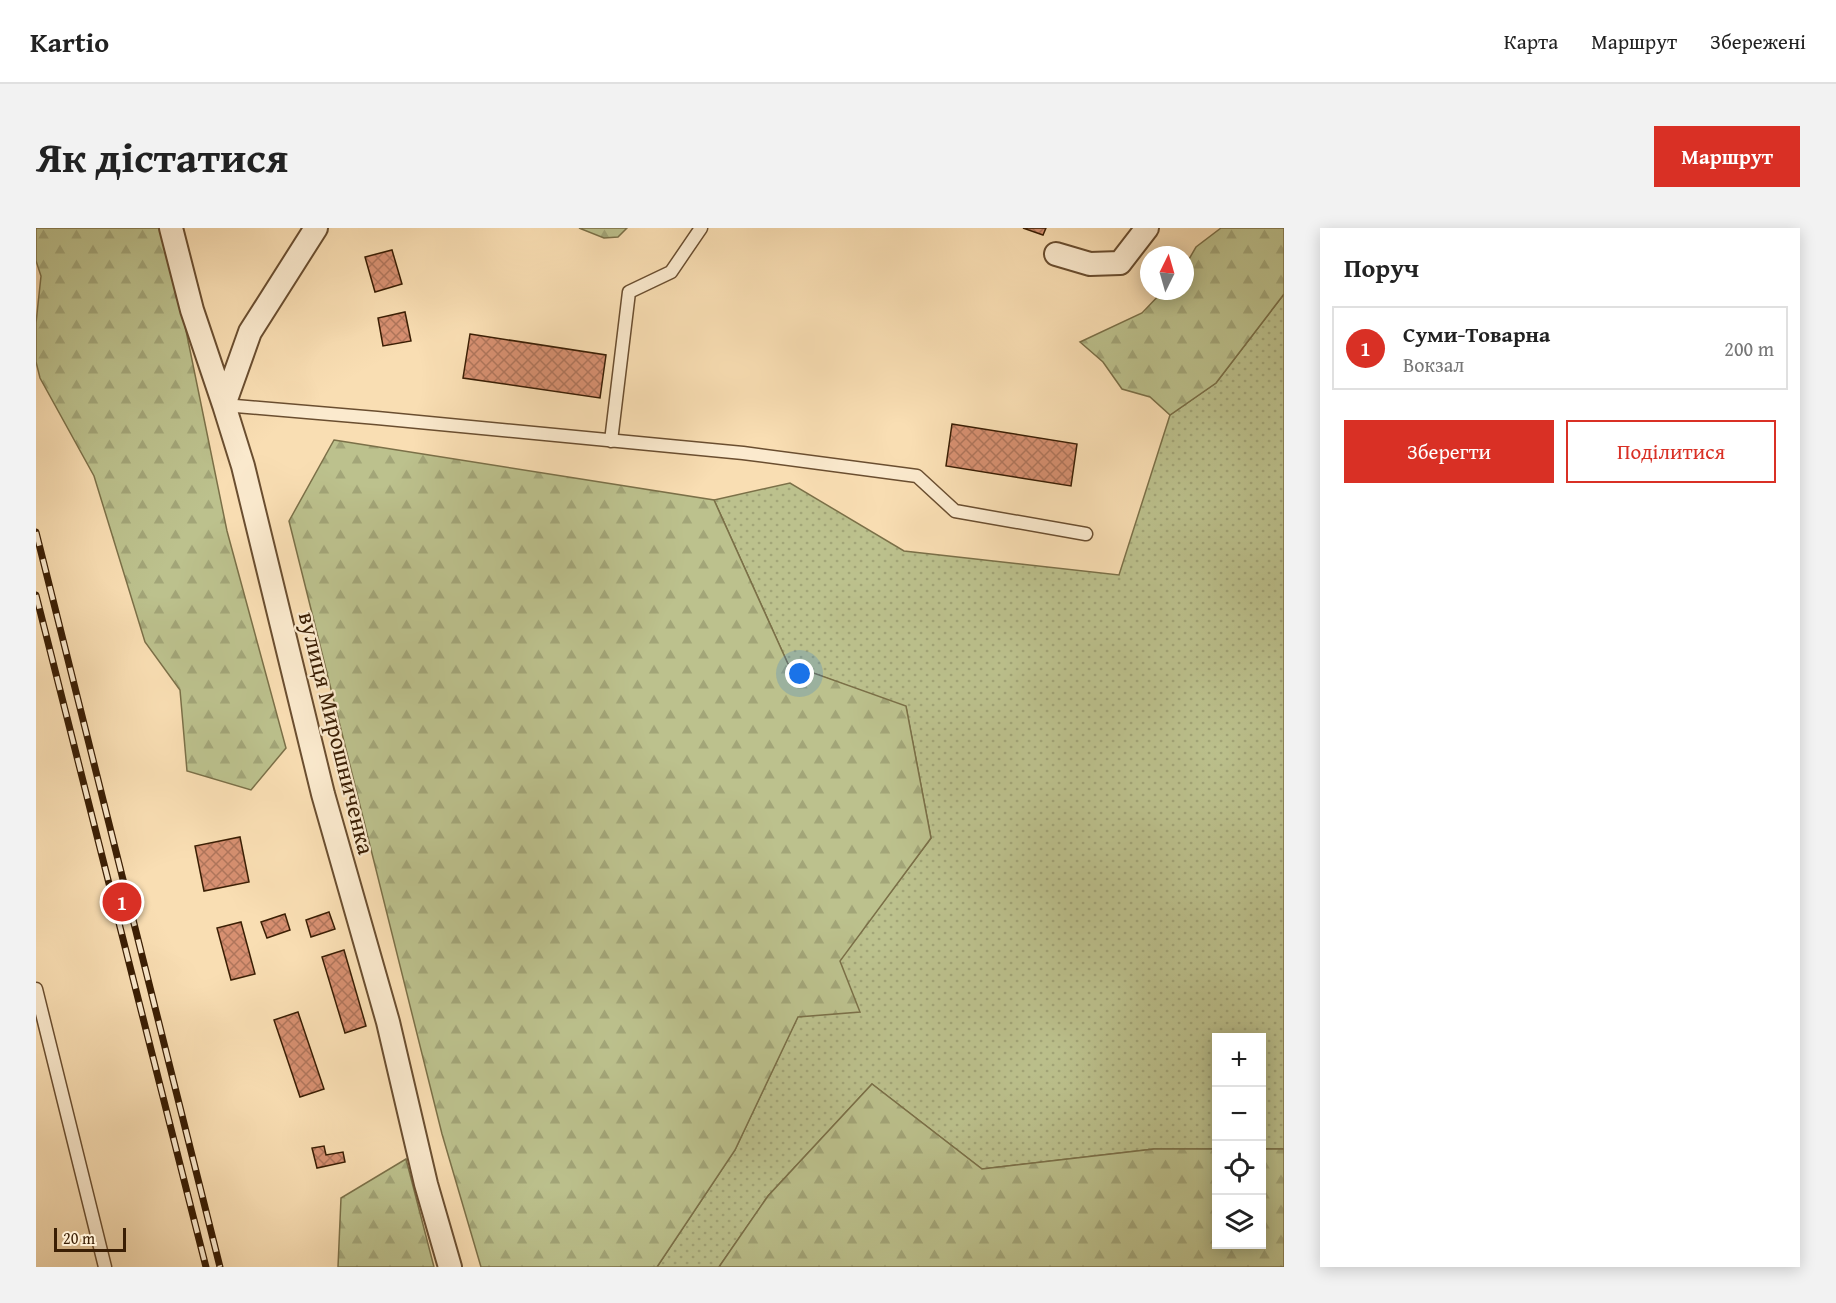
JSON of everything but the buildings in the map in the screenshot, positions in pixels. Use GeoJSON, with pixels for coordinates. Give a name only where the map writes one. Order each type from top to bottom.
{"type":"FeatureCollection","features":[{"type":"Feature","properties":{"kind":"street","name":"вулиця Мирошниченка"},"geometry":{"type":"LineString","coordinates":[[171,228],[192,310],[243,466],[323,794],[388,1022],[426,1184],[450,1267]]}},
{"type":"Feature","properties":{"kind":"street"},"geometry":{"type":"LineString","coordinates":[[224,405],[250,332],[316,228]]}},
{"type":"Feature","properties":{"kind":"street"},"geometry":{"type":"LineString","coordinates":[[1056,254],[1090,264],[1120,263],[1147,228]]}},
{"type":"Feature","properties":{"kind":"lane"},"geometry":{"type":"LineString","coordinates":[[611,441],[629,292],[671,272],[701,228]]}},
{"type":"Feature","properties":{"kind":"lane"},"geometry":{"type":"LineString","coordinates":[[224,405],[743,453],[917,476],[955,511],[1086,534]]}},
{"type":"Feature","properties":{"kind":"lane"},"geometry":{"type":"LineString","coordinates":[[36,989],[105,1267]]}},
{"type":"Feature","properties":{"kind":"green space"},"geometry":{"type":"Polygon","coordinates":[[[36,228],[165,228],[227,531],[286,748],[251,790],[187,771],[180,690],[145,642],[94,476],[40,378],[36,362],[36,323],[41,276],[36,261],[36,228]]]}},
{"type":"Feature","properties":{"kind":"green space"},"geometry":{"type":"Polygon","coordinates":[[[579,228],[627,228],[618,237],[604,238],[579,228]]]}},
{"type":"Feature","properties":{"kind":"green space"},"geometry":{"type":"Polygon","coordinates":[[[1221,228],[1284,228],[1284,294],[1216,383],[1170,415],[1150,397],[1122,389],[1103,362],[1080,342],[1142,313],[1154,300],[1194,300],[1194,250],[1221,228]]]}},
{"type":"Feature","properties":{"kind":"green space"},"geometry":{"type":"Polygon","coordinates":[[[1284,294],[1284,1149],[1266,1149],[1266,1033],[1212,1033],[1212,1149],[1154,1149],[982,1169],[872,1084],[768,1196],[719,1267],[657,1267],[735,1150],[798,1016],[931,838],[906,707],[788,664],[714,500],[790,483],[904,551],[1119,575],[1170,415],[1216,383],[1284,294]]]}},
{"type":"Feature","properties":{"kind":"green space"},"geometry":{"type":"Polygon","coordinates":[[[334,440],[714,500],[788,664],[906,706],[931,838],[840,961],[860,1012],[798,1017],[735,1150],[657,1267],[481,1267],[442,1134],[289,521],[334,440]]]}},
{"type":"Feature","properties":{"kind":"green space"},"geometry":{"type":"Polygon","coordinates":[[[872,1084],[982,1169],[1154,1149],[1212,1149],[1212,1249],[1266,1249],[1266,1149],[1284,1149],[1284,1267],[719,1267],[768,1196],[872,1084]]]}},
{"type":"Feature","properties":{"kind":"green space"},"geometry":{"type":"Polygon","coordinates":[[[406,1159],[434,1267],[338,1267],[341,1198],[406,1159]]]}},
{"type":"Feature","properties":{"kind":"railway"},"geometry":{"type":"LineString","coordinates":[[36,532],[220,1267]]}},
{"type":"Feature","properties":{"kind":"railway"},"geometry":{"type":"LineString","coordinates":[[36,595],[206,1267]]}},
{"type":"Feature","properties":{"kind":"place","name":"Суми-Товарна"},"geometry":{"type":"Point","coordinates":[122,902]}}]}
